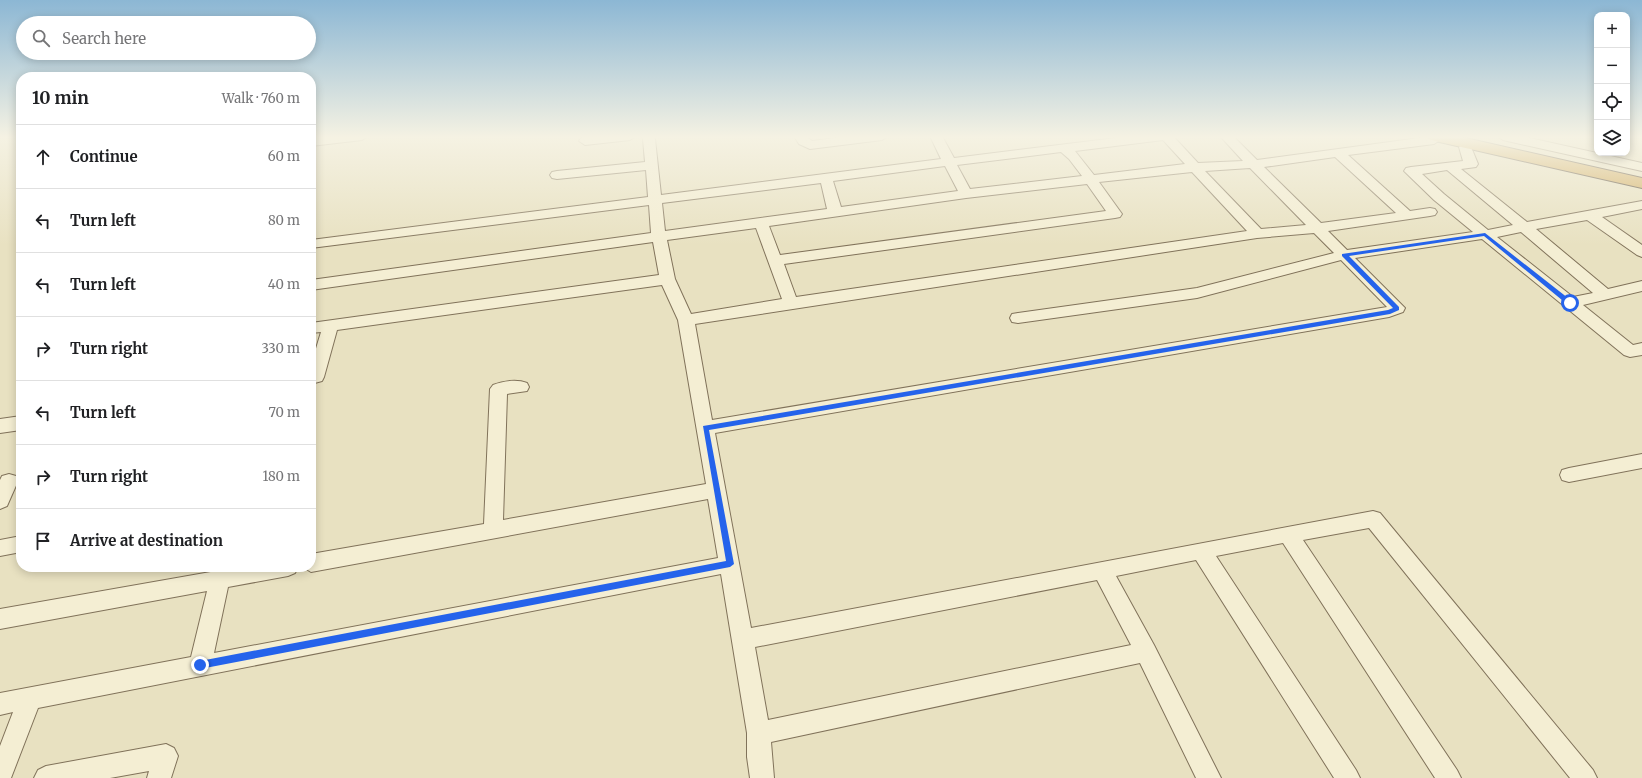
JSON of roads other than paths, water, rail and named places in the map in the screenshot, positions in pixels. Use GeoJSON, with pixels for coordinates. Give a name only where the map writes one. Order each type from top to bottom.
{"type":"FeatureCollection","features":[{"type":"Feature","properties":{"kind":"highway"},"geometry":{"type":"LineString","coordinates":[[1593,172],[1642,183]]}},
{"type":"Feature","properties":{"kind":"street"},"geometry":{"type":"LineString","coordinates":[[557,175],[583,172]]}},
{"type":"Feature","properties":{"kind":"street"},"geometry":{"type":"LineString","coordinates":[[653,172],[659,238],[667,278],[686,320],[706,428],[744,639],[759,734],[759,757],[762,778]]}},
{"type":"Feature","properties":{"kind":"street"},"geometry":{"type":"LineString","coordinates":[[316,243],[870,172]]}},
{"type":"Feature","properties":{"kind":"street"},"geometry":{"type":"LineString","coordinates":[[954,172],[966,194]]}},
{"type":"Feature","properties":{"kind":"street"},"geometry":{"type":"LineString","coordinates":[[776,260],[1012,226],[1115,214],[1085,172]]}},
{"type":"Feature","properties":{"kind":"street"},"geometry":{"type":"LineString","coordinates":[[316,284],[659,238],[761,222],[966,194],[1159,172]]}},
{"type":"Feature","properties":{"kind":"street"},"geometry":{"type":"LineString","coordinates":[[1201,172],[1257,234]]}},
{"type":"Feature","properties":{"kind":"street"},"geometry":{"type":"LineString","coordinates":[[706,428],[1390,312],[1397,308],[1263,172]]}},
{"type":"Feature","properties":{"kind":"street"},"geometry":{"type":"LineString","coordinates":[[1359,172],[1407,215]]}},
{"type":"Feature","properties":{"kind":"street"},"geometry":{"type":"LineString","coordinates":[[1412,172],[1439,197],[1630,351],[1642,349]]}},
{"type":"Feature","properties":{"kind":"street"},"geometry":{"type":"LineString","coordinates":[[1458,172],[1606,295]]}},
{"type":"Feature","properties":{"kind":"street"},"geometry":{"type":"LineString","coordinates":[[1584,172],[1642,188]]}},
{"type":"Feature","properties":{"kind":"street"},"geometry":{"type":"LineString","coordinates":[[826,178],[835,212]]}},
{"type":"Feature","properties":{"kind":"street"},"geometry":{"type":"LineString","coordinates":[[1018,318],[1197,293],[1344,255],[1485,234],[1642,205]]}},
{"type":"Feature","properties":{"kind":"street"},"geometry":{"type":"LineString","coordinates":[[686,320],[1257,234],[1317,228],[1430,212]]}},
{"type":"Feature","properties":{"kind":"street"},"geometry":{"type":"LineString","coordinates":[[1590,215],[1642,252]]}},
{"type":"Feature","properties":{"kind":"street"},"geometry":{"type":"LineString","coordinates":[[761,222],[791,303]]}},
{"type":"Feature","properties":{"kind":"street"},"geometry":{"type":"LineString","coordinates":[[316,328],[330,327],[364,320],[667,278]]}},
{"type":"Feature","properties":{"kind":"street"},"geometry":{"type":"LineString","coordinates":[[1570,303],[1642,286]]}},
{"type":"Feature","properties":{"kind":"street"},"geometry":{"type":"LineString","coordinates":[[316,377],[330,327]]}},
{"type":"Feature","properties":{"kind":"street"},"geometry":{"type":"LineString","coordinates":[[493,530],[499,389],[521,387]]}},
{"type":"Feature","properties":{"kind":"street"},"geometry":{"type":"LineString","coordinates":[[0,426],[16,424]]}},
{"type":"Feature","properties":{"kind":"street"},"geometry":{"type":"LineString","coordinates":[[1569,475],[1639,465]]}},
{"type":"Feature","properties":{"kind":"street"},"geometry":{"type":"LineString","coordinates":[[0,502],[10,480]]}},
{"type":"Feature","properties":{"kind":"street"},"geometry":{"type":"LineString","coordinates":[[316,562],[717,490]]}},
{"type":"Feature","properties":{"kind":"street"},"geometry":{"type":"LineString","coordinates":[[744,639],[1373,519],[1586,778]]}},
{"type":"Feature","properties":{"kind":"street"},"geometry":{"type":"LineString","coordinates":[[1288,534],[1449,778]]}},
{"type":"Feature","properties":{"kind":"street"},"geometry":{"type":"LineString","coordinates":[[0,548],[16,545]]}},
{"type":"Feature","properties":{"kind":"street"},"geometry":{"type":"LineString","coordinates":[[1201,551],[1348,778]]}},
{"type":"Feature","properties":{"kind":"street"},"geometry":{"type":"LineString","coordinates":[[0,704],[730,564]]}},
{"type":"Feature","properties":{"kind":"street"},"geometry":{"type":"LineString","coordinates":[[1102,570],[1146,652],[1209,778]]}},
{"type":"Feature","properties":{"kind":"street"},"geometry":{"type":"LineString","coordinates":[[0,619],[260,572]]}},
{"type":"Feature","properties":{"kind":"street"},"geometry":{"type":"LineString","coordinates":[[200,665],[220,579]]}},
{"type":"Feature","properties":{"kind":"street"},"geometry":{"type":"LineString","coordinates":[[759,734],[1146,652]]}},
{"type":"Feature","properties":{"kind":"street"},"geometry":{"type":"LineString","coordinates":[[0,776],[30,698]]}},
{"type":"Feature","properties":{"kind":"street"},"geometry":{"type":"LineString","coordinates":[[46,778],[166,756],[159,778]]}}]}
